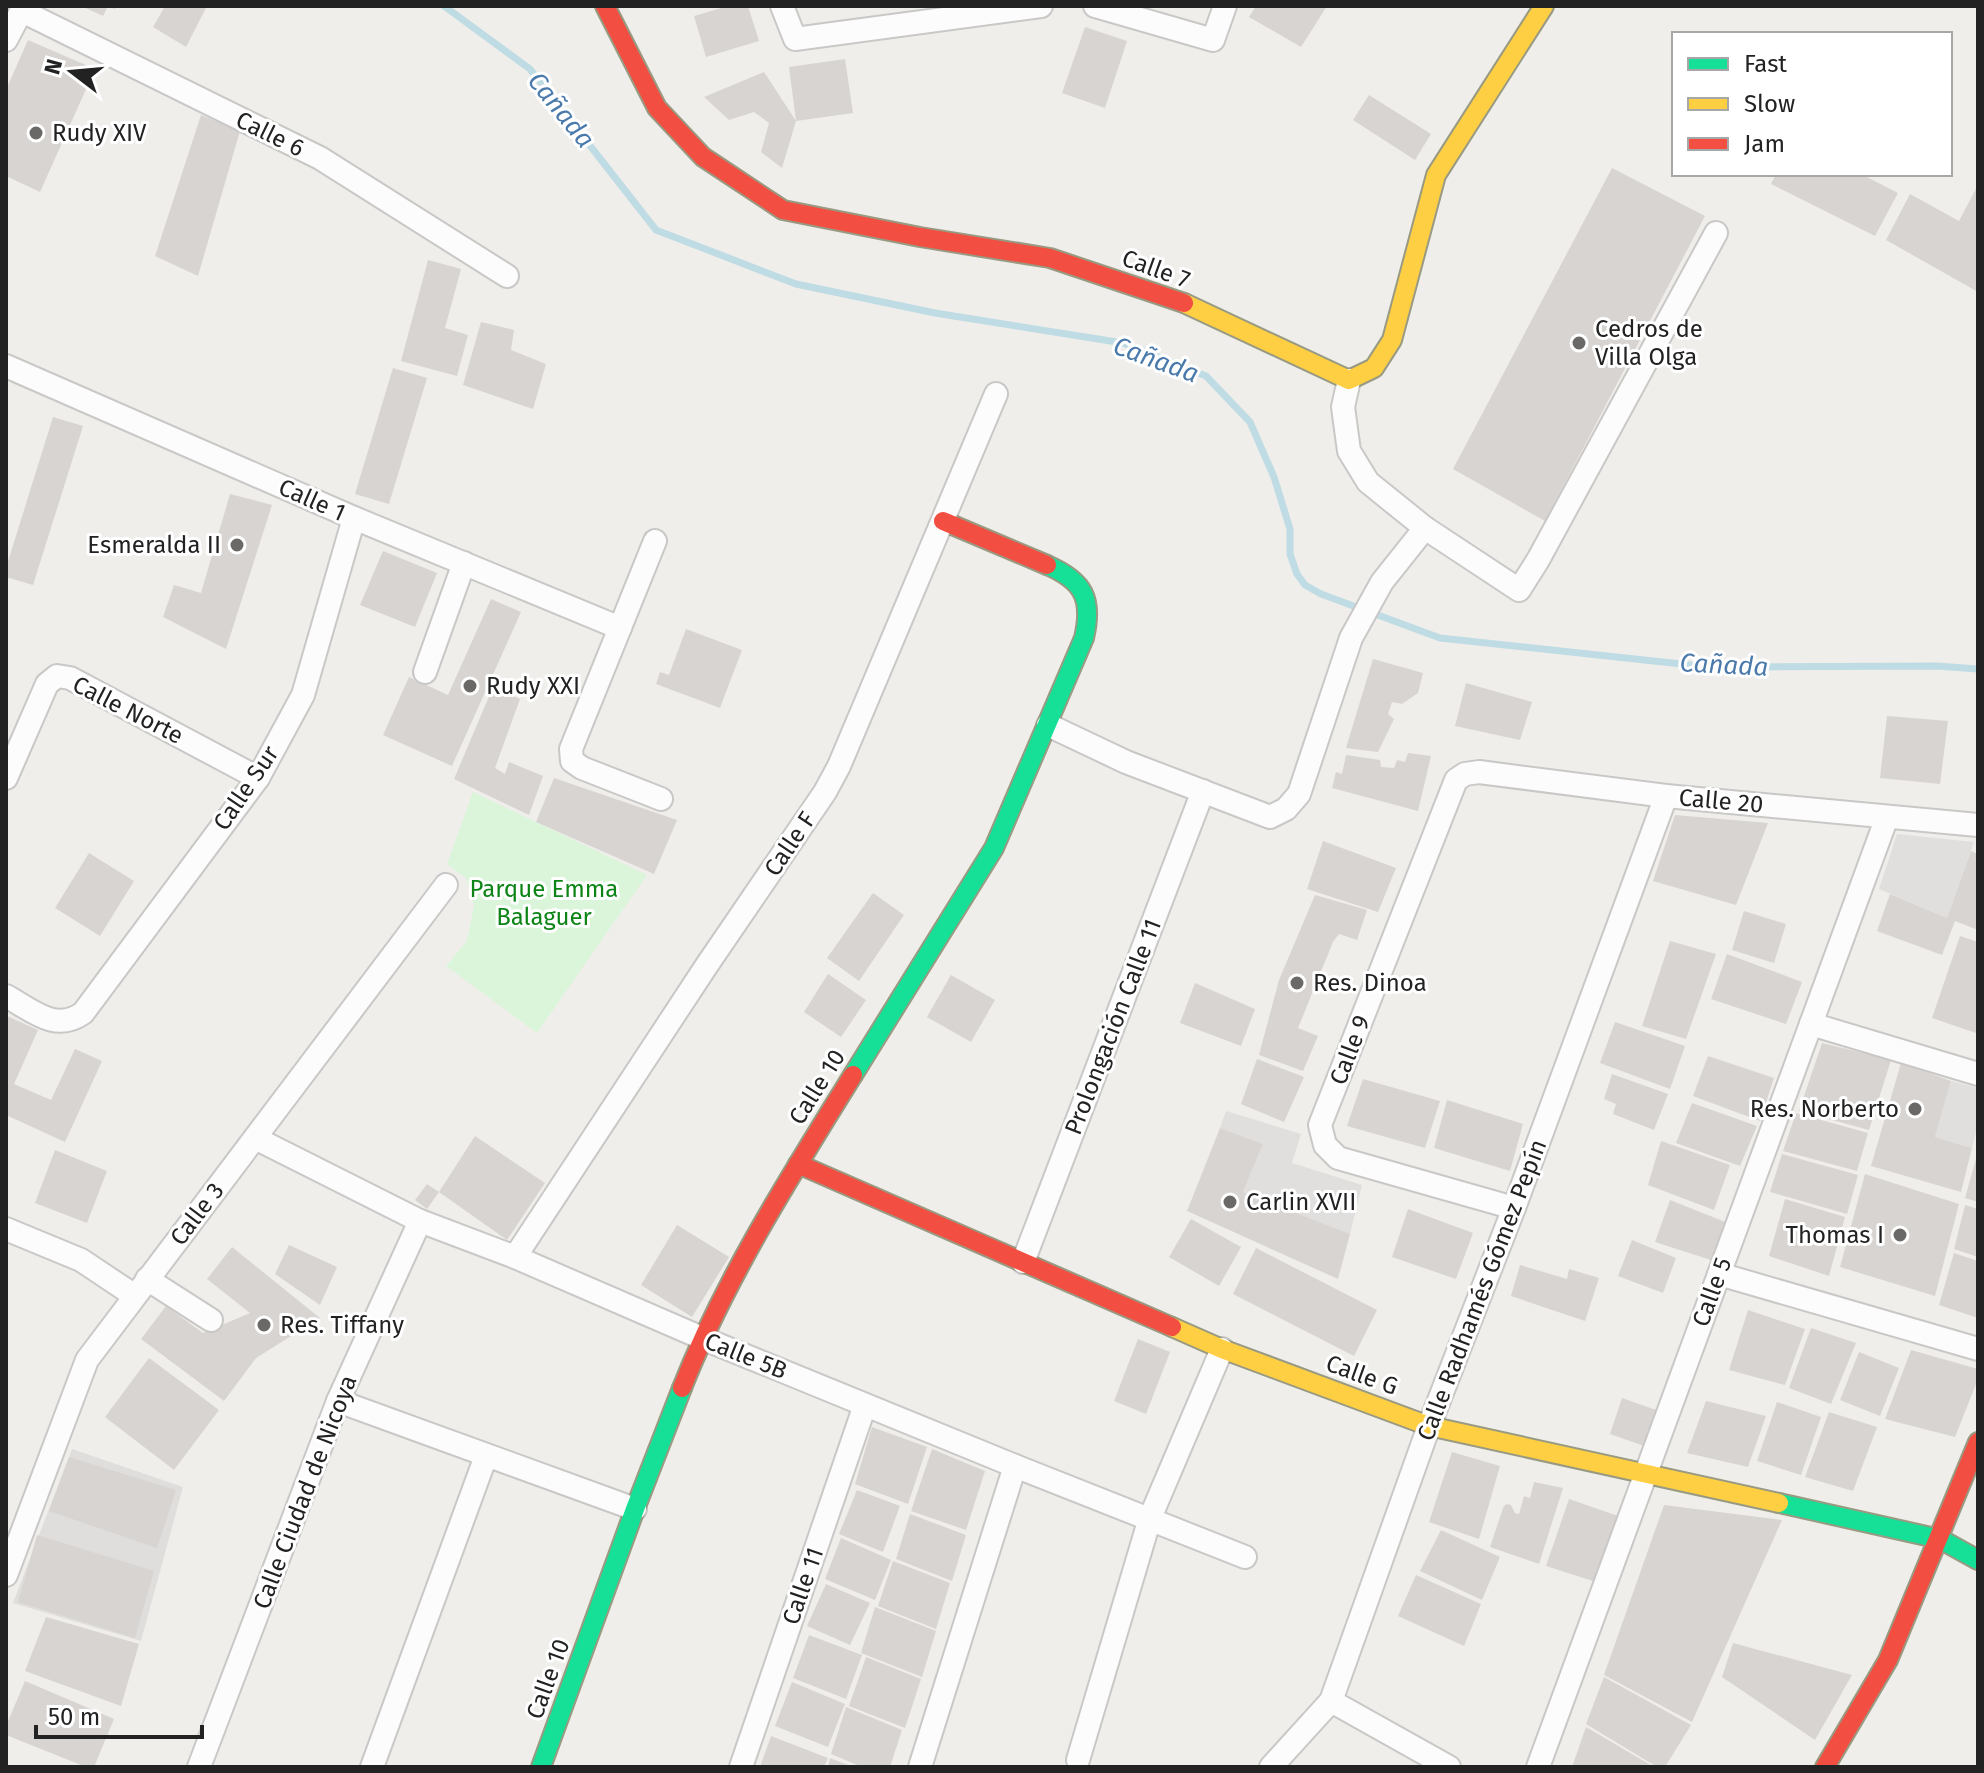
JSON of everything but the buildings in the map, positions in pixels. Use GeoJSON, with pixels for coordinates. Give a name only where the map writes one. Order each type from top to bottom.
{"type":"FeatureCollection","features":[{"type":"Feature","properties":{"kind":"street","name":"Calle 7"},"geometry":{"type":"LineString","coordinates":[[605,6],[657,108],[703,157],[783,210],[1050,258],[1177,300],[1349,380]]}},
{"type":"Feature","properties":{"kind":"street"},"geometry":{"type":"LineString","coordinates":[[782,6],[795,39],[1041,6]]}},
{"type":"Feature","properties":{"kind":"street"},"geometry":{"type":"LineString","coordinates":[[1095,6],[1213,40],[1225,6]]}},
{"type":"Feature","properties":{"kind":"street"},"geometry":{"type":"LineString","coordinates":[[1544,6],[1436,175],[1392,340],[1374,368],[1349,380],[1343,407],[1349,451],[1368,482],[1425,528],[1519,590],[1716,233]]}},
{"type":"Feature","properties":{"kind":"street"},"geometry":{"type":"LineString","coordinates":[[6,40],[23,9]]}},
{"type":"Feature","properties":{"kind":"street","name":"Calle 6"},"geometry":{"type":"LineString","coordinates":[[23,9],[320,158],[507,276]]}},
{"type":"Feature","properties":{"kind":"street","name":"Calle 1"},"geometry":{"type":"LineString","coordinates":[[6,366],[354,518],[620,628]]}},
{"type":"Feature","properties":{"kind":"street","name":"Calle F"},"geometry":{"type":"LineString","coordinates":[[515,1257],[825,792],[839,766],[996,394]]}},
{"type":"Feature","properties":{"kind":"street","name":"Calle Sur"},"geometry":{"type":"LineString","coordinates":[[6,996],[55,1023],[70,1022],[83,1013],[258,778],[303,695],[354,518]]}},
{"type":"Feature","properties":{"kind":"street","name":"Calle 10"},"geometry":{"type":"LineString","coordinates":[[541,1767],[635,1509],[702,1338],[798,1164],[994,848],[1084,638],[1089,618],[1088,597],[1061,571],[943,521]]}},
{"type":"Feature","properties":{"kind":"street"},"geometry":{"type":"LineString","coordinates":[[1048,725],[1126,762],[1270,817],[1286,809],[1299,794],[1351,638],[1382,582],[1425,528]]}},
{"type":"Feature","properties":{"kind":"street"},"geometry":{"type":"LineString","coordinates":[[655,541],[571,749],[572,761],[582,768],[661,799]]}},
{"type":"Feature","properties":{"kind":"street"},"geometry":{"type":"LineString","coordinates":[[425,672],[464,563]]}},
{"type":"Feature","properties":{"kind":"street","name":"Calle Norte"},"geometry":{"type":"LineString","coordinates":[[6,778],[47,684],[57,676],[70,678],[258,778]]}},
{"type":"Feature","properties":{"kind":"street","name":"Calle 20"},"geometry":{"type":"LineString","coordinates":[[1465,774],[1479,772],[1666,796],[1978,825]]}},
{"type":"Feature","properties":{"kind":"street","name":"Calle 9"},"geometry":{"type":"LineString","coordinates":[[1465,774],[1456,780],[1320,1125],[1325,1145],[1338,1158],[1514,1208]]}},
{"type":"Feature","properties":{"kind":"street","name":"Prolongación Calle 11"},"geometry":{"type":"LineString","coordinates":[[1023,1262],[1203,791]]}},
{"type":"Feature","properties":{"kind":"street","name":"Calle Radhamés Gómez Pepín"},"geometry":{"type":"LineString","coordinates":[[1271,1767],[1331,1701],[1429,1426],[1514,1208],[1666,796]]}},
{"type":"Feature","properties":{"kind":"street","name":"Calle 5"},"geometry":{"type":"LineString","coordinates":[[1538,1767],[1887,817]]}},
{"type":"Feature","properties":{"kind":"street","name":"Calle 3"},"geometry":{"type":"LineString","coordinates":[[6,1575],[15,1522],[83,1367],[446,885]]}},
{"type":"Feature","properties":{"kind":"street"},"geometry":{"type":"LineString","coordinates":[[1811,1024],[1978,1074]]}},
{"type":"Feature","properties":{"kind":"street","name":"Calle 5B"},"geometry":{"type":"LineString","coordinates":[[255,1138],[420,1221],[515,1257],[865,1405],[1245,1557]]}},
{"type":"Feature","properties":{"kind":"street","name":"Calle G"},"geometry":{"type":"LineString","coordinates":[[798,1164],[1222,1349],[1429,1426],[1940,1539],[1978,1560]]}},
{"type":"Feature","properties":{"kind":"street","name":"Calle Ciudad de Nicoya"},"geometry":{"type":"LineString","coordinates":[[199,1767],[338,1401],[420,1221]]}},
{"type":"Feature","properties":{"kind":"street"},"geometry":{"type":"LineString","coordinates":[[6,1229],[211,1320]]}},
{"type":"Feature","properties":{"kind":"street"},"geometry":{"type":"LineString","coordinates":[[1719,1274],[1978,1349]]}},
{"type":"Feature","properties":{"kind":"street"},"geometry":{"type":"LineString","coordinates":[[1078,1760],[1150,1518],[1222,1349]]}},
{"type":"Feature","properties":{"kind":"street"},"geometry":{"type":"LineString","coordinates":[[338,1401],[635,1509]]}},
{"type":"Feature","properties":{"kind":"street","name":"Calle 11"},"geometry":{"type":"LineString","coordinates":[[741,1767],[865,1405]]}},
{"type":"Feature","properties":{"kind":"street"},"geometry":{"type":"LineString","coordinates":[[1825,1767],[1888,1660],[1978,1442]]}},
{"type":"Feature","properties":{"kind":"street"},"geometry":{"type":"LineString","coordinates":[[372,1767],[486,1456]]}},
{"type":"Feature","properties":{"kind":"street"},"geometry":{"type":"LineString","coordinates":[[920,1767],[1015,1466]]}},
{"type":"Feature","properties":{"kind":"street"},"geometry":{"type":"LineString","coordinates":[[1331,1701],[1449,1767]]}},
{"type":"Feature","properties":{"kind":"shaded area"},"geometry":{"type":"Polygon","coordinates":[[[1897,834],[1974,842],[1947,918],[1879,889],[1897,834]]]}},
{"type":"Feature","properties":{"kind":"shaded area"},"geometry":{"type":"Polygon","coordinates":[[[1951,1081],[1978,1088],[1978,1124],[1972,1148],[1935,1137],[1951,1081]]]}},
{"type":"Feature","properties":{"kind":"shaded area"},"geometry":{"type":"Polygon","coordinates":[[[1226,1111],[1301,1134],[1292,1163],[1362,1185],[1350,1234],[1243,1192],[1263,1144],[1220,1128],[1226,1111]]]}},
{"type":"Feature","properties":{"kind":"shaded area"},"geometry":{"type":"Polygon","coordinates":[[[72,1449],[183,1487],[141,1641],[13,1603],[72,1449]]]}},
{"type":"Feature","properties":{"kind":"green space","name":"Parque Emma Balaguer"},"geometry":{"type":"Polygon","coordinates":[[[473,792],[647,875],[537,1033],[446,966],[467,941],[474,905],[466,878],[447,864],[473,792]]]}},
{"type":"Feature","properties":{"kind":"waterway","name":"Cañada"},"geometry":{"type":"LineString","coordinates":[[444,6],[530,69],[656,230],[796,284],[935,313],[1123,343],[1206,376],[1250,422],[1274,477],[1290,529],[1290,554],[1297,574],[1305,585],[1321,594],[1440,638],[1709,667],[1937,666],[1978,669]]}},
{"type":"Feature","properties":{"kind":"traffic: fast"},"geometry":{"type":"LineString","coordinates":[[853,1075],[994,848],[1084,638],[1087,612],[1083,593],[1070,578],[1047,565]]}},
{"type":"Feature","properties":{"kind":"traffic: fast"},"geometry":{"type":"LineString","coordinates":[[541,1767],[682,1388]]}},
{"type":"Feature","properties":{"kind":"traffic: fast"},"geometry":{"type":"LineString","coordinates":[[1779,1503],[1940,1539],[1978,1560]]}},
{"type":"Feature","properties":{"kind":"traffic: slow"},"geometry":{"type":"LineString","coordinates":[[1184,303],[1349,380],[1374,368],[1392,340],[1436,175],[1544,6]]}},
{"type":"Feature","properties":{"kind":"traffic: slow"},"geometry":{"type":"LineString","coordinates":[[1172,1327],[1222,1349],[1429,1426],[1779,1503]]}},
{"type":"Feature","properties":{"kind":"traffic: jam"},"geometry":{"type":"LineString","coordinates":[[605,6],[657,108],[703,157],[783,210],[1050,258],[1184,303]]}},
{"type":"Feature","properties":{"kind":"traffic: jam"},"geometry":{"type":"LineString","coordinates":[[943,521],[1047,565]]}},
{"type":"Feature","properties":{"kind":"traffic: jam"},"geometry":{"type":"LineString","coordinates":[[682,1388],[739,1267],[853,1075]]}},
{"type":"Feature","properties":{"kind":"traffic: jam"},"geometry":{"type":"LineString","coordinates":[[798,1164],[1172,1327]]}},
{"type":"Feature","properties":{"kind":"traffic: jam"},"geometry":{"type":"LineString","coordinates":[[1825,1767],[1888,1660],[1978,1442]]}},
{"type":"Feature","properties":{"kind":"place","name":"Rudy XIV"},"geometry":{"type":"Point","coordinates":[36,133]}},
{"type":"Feature","properties":{"kind":"place","name":"Cedros de Villa Olga"},"geometry":{"type":"Point","coordinates":[1579,343]}},
{"type":"Feature","properties":{"kind":"place","name":"Esmeralda II"},"geometry":{"type":"Point","coordinates":[237,545]}},
{"type":"Feature","properties":{"kind":"place","name":"Rudy XXI"},"geometry":{"type":"Point","coordinates":[470,686]}},
{"type":"Feature","properties":{"kind":"place","name":"Res. Dinoa"},"geometry":{"type":"Point","coordinates":[1297,983]}},
{"type":"Feature","properties":{"kind":"place","name":"Res. Norberto"},"geometry":{"type":"Point","coordinates":[1915,1109]}},
{"type":"Feature","properties":{"kind":"place","name":"Carlin XVII"},"geometry":{"type":"Point","coordinates":[1230,1202]}},
{"type":"Feature","properties":{"kind":"place","name":"Thomas I"},"geometry":{"type":"Point","coordinates":[1900,1235]}},
{"type":"Feature","properties":{"kind":"place","name":"Res. Tiffany"},"geometry":{"type":"Point","coordinates":[264,1325]}}]}
